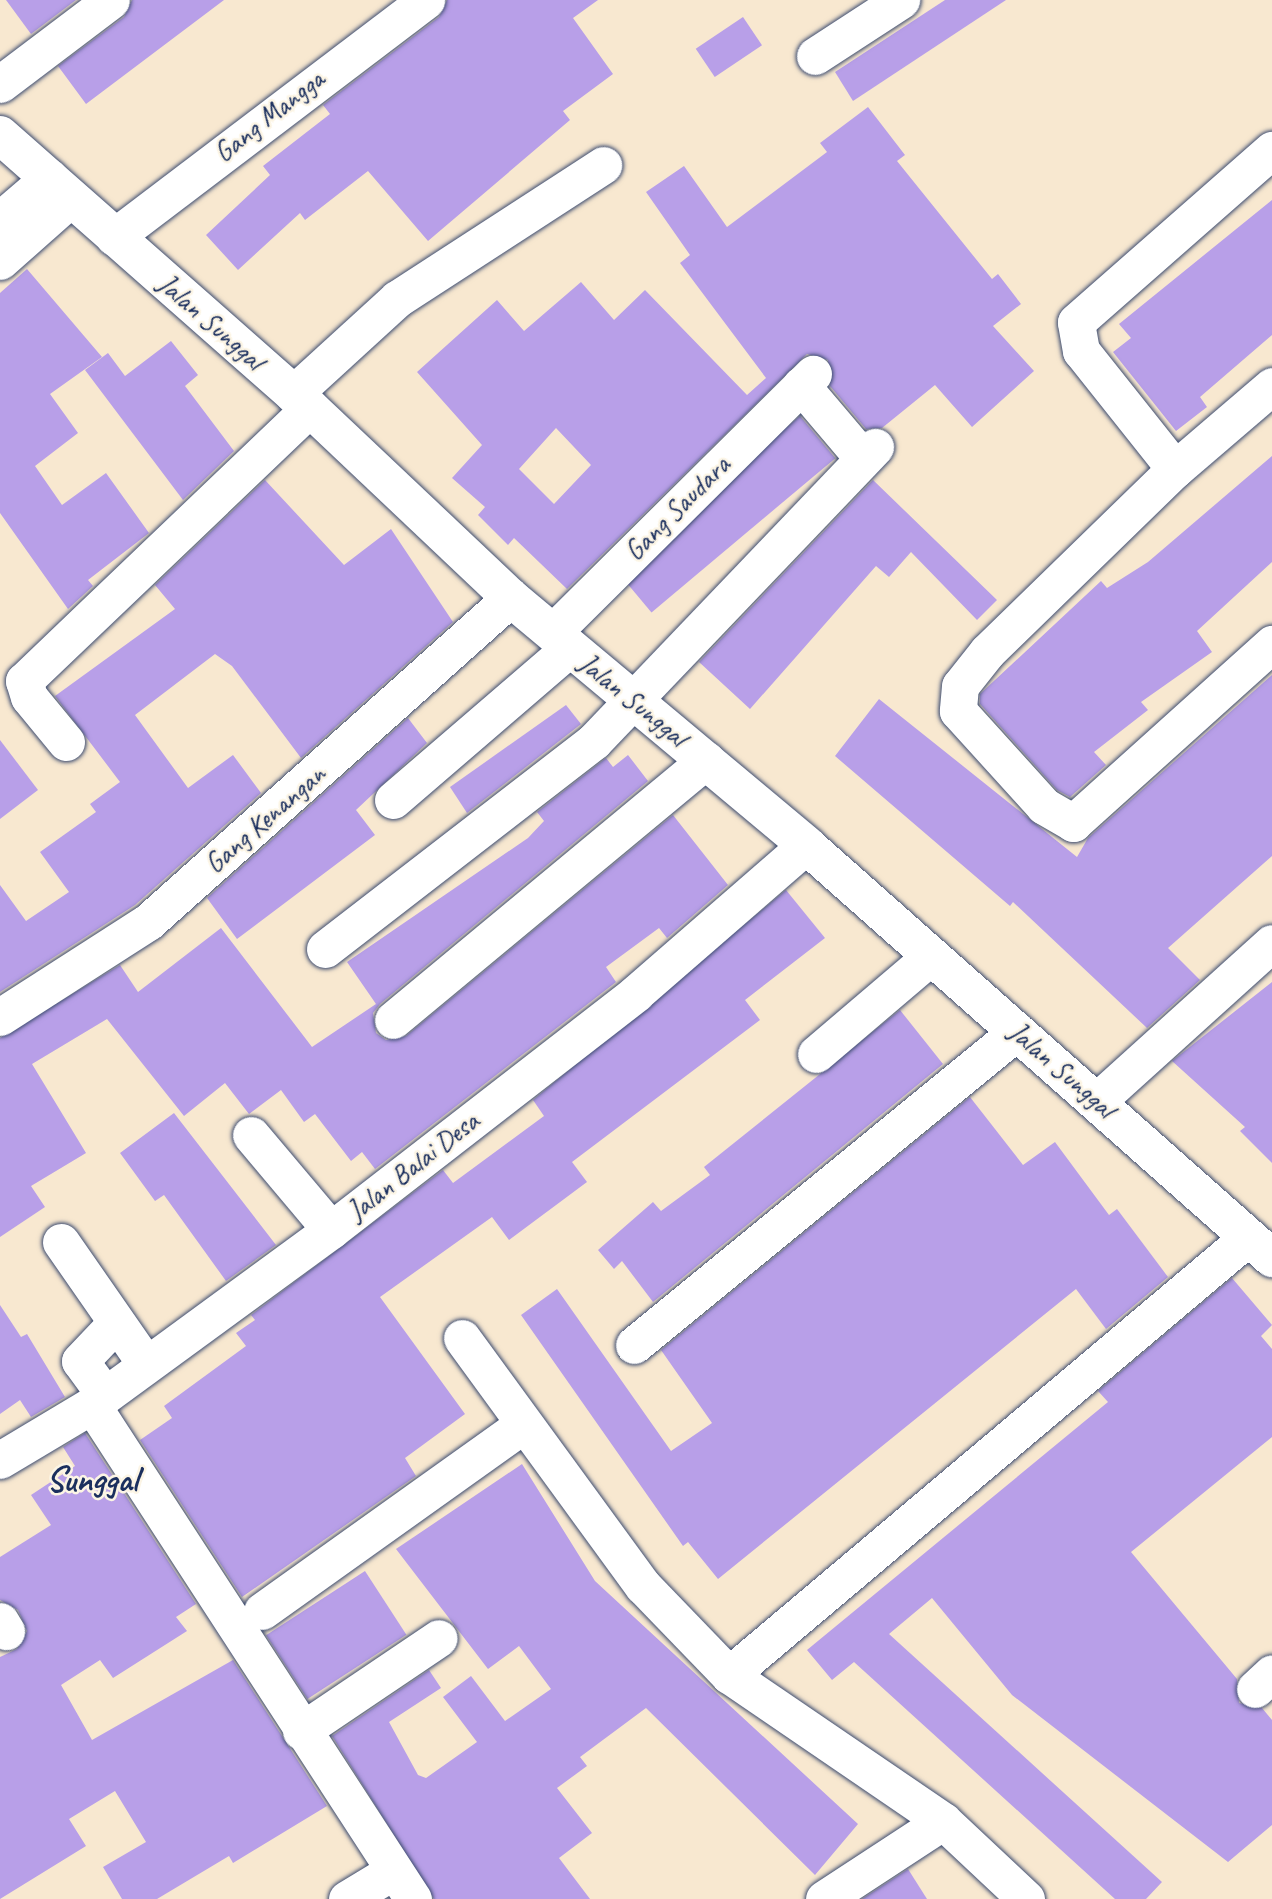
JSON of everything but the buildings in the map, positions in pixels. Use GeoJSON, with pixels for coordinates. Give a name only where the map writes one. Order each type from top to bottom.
{"type":"FeatureCollection","features":[{"type":"Feature","properties":{"kind":"main road","name":"Jalan Sunggal"},"geometry":{"type":"LineString","coordinates":[[0,135],[302,401],[512,598],[806,845],[1106,1107],[1265,1252]]}},
{"type":"Feature","properties":{"kind":"street"},"geometry":{"type":"LineString","coordinates":[[0,84],[111,0]]}},
{"type":"Feature","properties":{"kind":"street","name":"Gang Mangga"},"geometry":{"type":"LineString","coordinates":[[114,237],[426,0]]}},
{"type":"Feature","properties":{"kind":"street"},"geometry":{"type":"LineString","coordinates":[[815,56],[901,0]]}},
{"type":"Feature","properties":{"kind":"street"},"geometry":{"type":"LineString","coordinates":[[1175,469],[1081,351],[1076,321],[1272,150]]}},
{"type":"Feature","properties":{"kind":"street"},"geometry":{"type":"LineString","coordinates":[[66,742],[29,697],[24,681],[302,401],[397,299],[603,165]]}},
{"type":"Feature","properties":{"kind":"street"},"geometry":{"type":"LineString","coordinates":[[0,220],[60,188]]}},
{"type":"Feature","properties":{"kind":"street"},"geometry":{"type":"LineString","coordinates":[[0,261],[60,188]]}},
{"type":"Feature","properties":{"kind":"street","name":"Gang Saudara"},"geometry":{"type":"LineString","coordinates":[[393,800],[562,640],[807,380],[869,452],[632,700]]}},
{"type":"Feature","properties":{"kind":"street"},"geometry":{"type":"LineString","coordinates":[[1272,386],[1175,469],[987,652],[960,686],[958,711],[1044,806],[1073,822],[1272,644]]}},
{"type":"Feature","properties":{"kind":"street","name":"Gang Kenangan"},"geometry":{"type":"LineString","coordinates":[[4,1006],[148,922],[512,598]]}},
{"type":"Feature","properties":{"kind":"street"},"geometry":{"type":"LineString","coordinates":[[325,949],[594,741],[632,700]]}},
{"type":"Feature","properties":{"kind":"street"},"geometry":{"type":"LineString","coordinates":[[393,1020],[706,760]]}},
{"type":"Feature","properties":{"kind":"street","name":"Jalan Balai Desa"},"geometry":{"type":"LineString","coordinates":[[0,1461],[99,1400],[145,1363],[331,1230],[636,993],[806,845]]}},
{"type":"Feature","properties":{"kind":"street"},"geometry":{"type":"LineString","coordinates":[[1106,1107],[1149,1077],[1164,1047],[1272,943]]}},
{"type":"Feature","properties":{"kind":"street"},"geometry":{"type":"LineString","coordinates":[[816,1054],[931,956]]}},
{"type":"Feature","properties":{"kind":"street"},"geometry":{"type":"LineString","coordinates":[[634,1345],[1017,1031]]}},
{"type":"Feature","properties":{"kind":"street"},"geometry":{"type":"LineString","coordinates":[[251,1135],[331,1230]]}},
{"type":"Feature","properties":{"kind":"street"},"geometry":{"type":"LineString","coordinates":[[61,1242],[145,1363]]}},
{"type":"Feature","properties":{"kind":"street"},"geometry":{"type":"LineString","coordinates":[[729,1675],[1265,1252]]}},
{"type":"Feature","properties":{"kind":"street"},"geometry":{"type":"LineString","coordinates":[[116,1323],[80,1361],[99,1400],[301,1731],[403,1885],[347,1899]]}},
{"type":"Feature","properties":{"kind":"street"},"geometry":{"type":"LineString","coordinates":[[462,1338],[643,1586],[729,1675],[943,1821],[1026,1899]]}},
{"type":"Feature","properties":{"kind":"street"},"geometry":{"type":"LineString","coordinates":[[262,1611],[523,1425]]}},
{"type":"Feature","properties":{"kind":"street"},"geometry":{"type":"LineString","coordinates":[[301,1731],[439,1637]]}},
{"type":"Feature","properties":{"kind":"street"},"geometry":{"type":"LineString","coordinates":[[824,1899],[943,1821]]}},
{"type":"Feature","properties":{"kind":"district","name":"Sunggal"},"geometry":{"type":"Point","coordinates":[92,1480]}}]}
